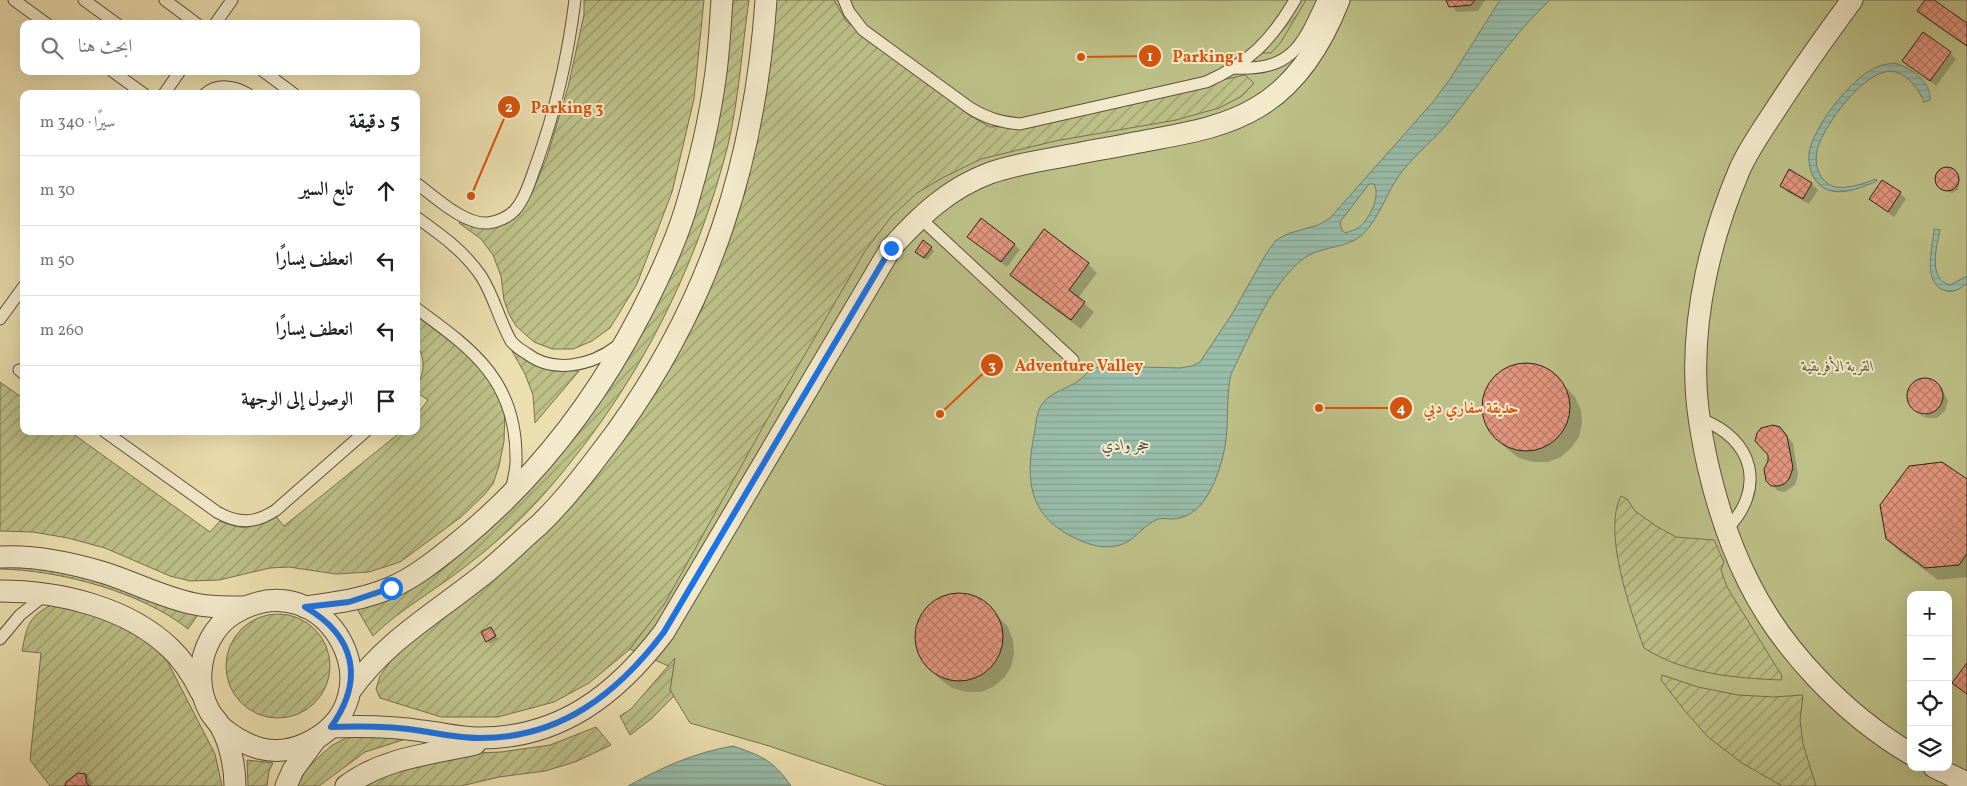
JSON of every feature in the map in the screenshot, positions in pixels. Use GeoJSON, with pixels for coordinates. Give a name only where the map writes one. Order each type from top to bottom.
{"type":"FeatureCollection","features":[{"type":"Feature","properties":{"kind":"street"},"geometry":{"type":"LineString","coordinates":[[305,607],[349,602],[391,588],[429,565],[471,532],[510,496],[555,447],[594,394],[628,337],[660,277],[685,212],[703,146],[716,79],[722,0]]}},
{"type":"Feature","properties":{"kind":"street"},"geometry":{"type":"LineString","coordinates":[[350,690],[364,671],[397,639],[481,577],[541,522],[595,462],[642,396],[682,326],[711,260],[740,175],[756,96],[766,0]]}},
{"type":"Feature","properties":{"kind":"street"},"geometry":{"type":"LineString","coordinates":[[346,786],[357,778],[395,761],[538,730],[570,718],[623,680],[645,657],[664,632],[891,248],[919,217],[952,192],[989,173],[1225,124],[1259,106],[1289,83],[1313,53],[1332,20],[1340,0]]}},
{"type":"Feature","properties":{"kind":"street"},"geometry":{"type":"LineString","coordinates":[[1852,0],[1795,80],[1759,134],[1740,168],[1724,208],[1705,284],[1698,335],[1696,384],[1700,419],[1713,486],[1726,530],[1753,590],[1779,632],[1816,677],[1855,714],[1907,751]]}},
{"type":"Feature","properties":{"kind":"street"},"geometry":{"type":"LineString","coordinates":[[0,557],[57,561],[105,573],[173,599],[197,605],[245,607]]}},
{"type":"Feature","properties":{"kind":"street"},"geometry":{"type":"LineString","coordinates":[[0,591],[45,594],[88,604],[129,620],[152,632],[172,649],[183,662],[202,692],[209,711],[221,727],[237,740],[256,748],[277,751],[297,748],[324,733],[392,727],[478,738],[504,737]]}},
{"type":"Feature","properties":{"kind":"street"},"geometry":{"type":"LineString","coordinates":[[202,692],[201,671],[204,651],[214,633],[228,617],[245,607],[264,601],[285,601],[305,607],[323,617],[337,632],[346,650],[351,670],[350,690],[343,710],[293,770],[286,786]]}},
{"type":"Feature","properties":{"kind":"street"},"geometry":{"type":"LineString","coordinates":[[221,727],[232,763],[235,786]]}},
{"type":"Feature","properties":{"kind":"street"},"geometry":{"type":"LineString","coordinates":[[1942,771],[1967,783]]}},
{"type":"Feature","properties":{"kind":"lane"},"geometry":{"type":"LineString","coordinates":[[14,0],[42,20]]}},
{"type":"Feature","properties":{"kind":"lane"},"geometry":{"type":"LineString","coordinates":[[84,0],[112,20]]}},
{"type":"Feature","properties":{"kind":"lane"},"geometry":{"type":"LineString","coordinates":[[165,0],[192,20]]}},
{"type":"Feature","properties":{"kind":"lane"},"geometry":{"type":"LineString","coordinates":[[218,20],[232,0]]}},
{"type":"Feature","properties":{"kind":"lane"},"geometry":{"type":"LineString","coordinates":[[420,186],[472,221],[487,223],[501,219],[514,211],[528,186],[549,127],[565,67],[575,0]]}},
{"type":"Feature","properties":{"kind":"lane"},"geometry":{"type":"LineString","coordinates":[[844,0],[849,12],[863,30],[970,108],[985,118],[1020,124],[1213,79],[1234,68],[1259,49],[1280,26],[1295,0]]}},
{"type":"Feature","properties":{"kind":"lane"},"geometry":{"type":"LineString","coordinates":[[1234,68],[1257,69],[1278,63],[1296,50],[1308,32],[1323,0]]}},
{"type":"Feature","properties":{"kind":"lane"},"geometry":{"type":"LineString","coordinates":[[118,75],[138,90]]}},
{"type":"Feature","properties":{"kind":"lane"},"geometry":{"type":"LineString","coordinates":[[167,90],[177,75]]}},
{"type":"Feature","properties":{"kind":"lane"},"geometry":{"type":"LineString","coordinates":[[268,75],[288,90]]}},
{"type":"Feature","properties":{"kind":"lane"},"geometry":{"type":"LineString","coordinates":[[211,90],[223,86],[241,90]]}},
{"type":"Feature","properties":{"kind":"lane"},"geometry":{"type":"LineString","coordinates":[[919,217],[1073,360]]}},
{"type":"Feature","properties":{"kind":"lane"},"geometry":{"type":"LineString","coordinates":[[420,220],[447,240],[481,276],[492,298],[500,321],[513,344],[535,360],[562,366],[585,363],[608,353],[628,337]]}},
{"type":"Feature","properties":{"kind":"lane"},"geometry":{"type":"LineString","coordinates":[[0,319],[20,292]]}},
{"type":"Feature","properties":{"kind":"lane"},"geometry":{"type":"LineString","coordinates":[[420,311],[476,355],[499,385],[513,421],[517,458],[510,496]]}},
{"type":"Feature","properties":{"kind":"lane"},"geometry":{"type":"LineString","coordinates":[[1700,419],[1715,424],[1728,433],[1739,445],[1748,466],[1749,490],[1745,505],[1737,519],[1726,530]]}},
{"type":"Feature","properties":{"kind":"lane"},"geometry":{"type":"LineString","coordinates":[[110,435],[217,512],[240,522],[253,521],[265,517],[276,510],[361,435]]}},
{"type":"Feature","properties":{"kind":"lane"},"geometry":{"type":"LineString","coordinates":[[0,639],[20,615],[45,594]]}},
{"type":"Feature","properties":{"kind":"green space"},"geometry":{"type":"Polygon","coordinates":[[[584,0],[704,0],[694,99],[672,192],[637,284],[610,328],[592,341],[573,349],[552,349],[534,342],[516,326],[504,300],[501,276],[493,255],[481,239],[459,223],[465,214],[484,228],[496,227],[516,210],[536,183],[547,157],[568,87],[584,15],[584,0]]]}},
{"type":"Feature","properties":{"kind":"green space"},"geometry":{"type":"Polygon","coordinates":[[[732,0],[749,0],[738,91],[728,145],[717,186],[688,264],[652,340],[609,411],[567,467],[530,510],[473,560],[395,617],[373,636],[357,609],[524,488],[671,266],[732,0]]]}},
{"type":"Feature","properties":{"kind":"green space"},"geometry":{"type":"Polygon","coordinates":[[[776,0],[834,0],[846,21],[969,115],[990,127],[1008,126],[1245,75],[1254,83],[1242,96],[1219,108],[1176,120],[1055,141],[981,159],[942,178],[917,193],[891,217],[865,251],[768,418],[665,603],[629,650],[589,683],[554,702],[498,717],[441,717],[380,698],[376,689],[380,676],[395,655],[411,639],[493,580],[677,351],[702,309],[745,193],[757,128],[776,0]]]}},
{"type":"Feature","properties":{"kind":"green space","name":"القرية الأفريقية"},"geometry":{"type":"Polygon","coordinates":[[[786,0],[1967,0],[1967,786],[887,786],[769,746],[690,723],[670,690],[673,668],[578,626],[751,222],[786,0]]]}},
{"type":"Feature","properties":{"kind":"green space"},"geometry":{"type":"Polygon","coordinates":[[[1297,0],[1306,0],[1281,42],[1271,53],[1261,53],[1297,0]]]}},
{"type":"Feature","properties":{"kind":"green space"},"geometry":{"type":"Polygon","coordinates":[[[420,311],[477,352],[505,407],[504,441],[493,484],[484,495],[461,517],[400,562],[369,572],[336,574],[289,567],[270,568],[219,580],[190,581],[170,576],[105,548],[68,538],[33,532],[0,531],[0,382],[20,396],[20,435],[75,435],[210,532],[220,521],[236,526],[248,527],[259,523],[273,513],[284,526],[397,435],[420,435],[420,411],[428,400],[420,395],[422,358],[420,351],[420,311]]]}},
{"type":"Feature","properties":{"kind":"green space"},"geometry":{"type":"Polygon","coordinates":[[[512,351],[544,366],[559,370],[579,371],[535,423],[533,395],[525,374],[512,351]]]}},
{"type":"Feature","properties":{"kind":"green space"},"geometry":{"type":"Polygon","coordinates":[[[1621,496],[1627,499],[1635,511],[1676,537],[1714,540],[1724,562],[1721,570],[1727,587],[1782,676],[1781,680],[1710,673],[1676,664],[1644,648],[1626,594],[1616,550],[1616,511],[1621,496]]]}},
{"type":"Feature","properties":{"kind":"green space"},"geometry":{"type":"Polygon","coordinates":[[[0,554],[32,556],[200,612],[188,629],[148,604],[99,586],[48,574],[0,569],[0,554]]]}},
{"type":"Feature","properties":{"kind":"green space"},"geometry":{"type":"Polygon","coordinates":[[[55,603],[79,605],[143,633],[164,655],[215,754],[222,786],[50,786],[30,760],[41,653],[22,651],[28,627],[34,617],[55,603]]]}},
{"type":"Feature","properties":{"kind":"green space"},"geometry":{"type":"Polygon","coordinates":[[[278,614],[298,618],[315,629],[326,646],[330,666],[326,686],[315,703],[298,714],[278,718],[258,714],[241,703],[230,686],[226,666],[230,646],[241,629],[258,618],[278,614]]]}},
{"type":"Feature","properties":{"kind":"green space"},"geometry":{"type":"Polygon","coordinates":[[[675,658],[670,690],[674,696],[651,719],[630,735],[620,716],[631,709],[675,658]]]}},
{"type":"Feature","properties":{"kind":"green space"},"geometry":{"type":"Polygon","coordinates":[[[1662,675],[1698,687],[1738,695],[1774,697],[1803,695],[1800,720],[1803,744],[1816,786],[1782,786],[1742,763],[1708,737],[1661,680],[1662,675]]]}},
{"type":"Feature","properties":{"kind":"green space"},"geometry":{"type":"Polygon","coordinates":[[[596,727],[611,745],[575,762],[545,771],[499,777],[461,786],[348,786],[454,754],[501,752],[550,745],[596,727]]]}},
{"type":"Feature","properties":{"kind":"green space"},"geometry":{"type":"Polygon","coordinates":[[[355,733],[415,736],[365,752],[319,786],[297,786],[307,768],[331,746],[355,733]]]}},
{"type":"Feature","properties":{"kind":"green space"},"geometry":{"type":"Polygon","coordinates":[[[247,760],[273,763],[269,771],[267,786],[248,786],[247,760]]]}},
{"type":"Feature","properties":{"kind":"water","name":"حجر وادي"},"geometry":{"type":"Polygon","coordinates":[[[1500,0],[1550,0],[1523,28],[1449,122],[1404,169],[1369,228],[1350,242],[1309,255],[1296,265],[1274,292],[1254,326],[1231,374],[1223,454],[1215,481],[1206,498],[1199,506],[1191,513],[1177,519],[1156,520],[1125,543],[1109,547],[1093,545],[1082,541],[1061,530],[1049,520],[1040,509],[1034,496],[1030,468],[1038,414],[1046,399],[1078,381],[1092,369],[1103,366],[1180,368],[1192,366],[1200,362],[1232,314],[1276,240],[1287,234],[1318,225],[1330,218],[1432,103],[1450,79],[1500,0]],[[1369,184],[1340,222],[1342,231],[1346,233],[1357,229],[1366,220],[1375,202],[1376,189],[1374,184],[1369,184]]]}},
{"type":"Feature","properties":{"kind":"water"},"geometry":{"type":"Polygon","coordinates":[[[1894,63],[1907,68],[1924,81],[1930,100],[1924,102],[1913,84],[1906,77],[1896,72],[1885,72],[1873,77],[1861,86],[1838,111],[1822,137],[1816,159],[1818,171],[1825,181],[1836,187],[1862,184],[1876,179],[1877,181],[1860,188],[1842,192],[1826,189],[1819,184],[1811,171],[1809,153],[1817,131],[1832,107],[1860,78],[1875,68],[1894,63]]]}},
{"type":"Feature","properties":{"kind":"water"},"geometry":{"type":"Polygon","coordinates":[[[1934,229],[1940,230],[1935,262],[1936,270],[1943,282],[1950,285],[1967,276],[1967,283],[1956,290],[1943,290],[1933,279],[1930,263],[1934,229]]]}},
{"type":"Feature","properties":{"kind":"water"},"geometry":{"type":"Polygon","coordinates":[[[733,746],[766,760],[785,777],[791,786],[628,786],[679,762],[733,746]]]}},
{"type":"Feature","properties":{"kind":"building"},"geometry":{"type":"Polygon","coordinates":[[[1446,0],[1475,0],[1471,5],[1449,7],[1446,0]]]}},
{"type":"Feature","properties":{"kind":"building"},"geometry":{"type":"Polygon","coordinates":[[[1925,0],[1934,0],[1967,23],[1967,46],[1917,11],[1925,0]]]}},
{"type":"Feature","properties":{"kind":"building"},"geometry":{"type":"Polygon","coordinates":[[[1923,32],[1951,52],[1930,81],[1902,61],[1923,32]]]}},
{"type":"Feature","properties":{"kind":"building"},"geometry":{"type":"Polygon","coordinates":[[[1947,167],[1952,168],[1958,174],[1958,184],[1952,190],[1947,191],[1942,190],[1936,184],[1935,179],[1936,174],[1942,168],[1947,167]]]}},
{"type":"Feature","properties":{"kind":"building"},"geometry":{"type":"Polygon","coordinates":[[[1789,169],[1812,183],[1803,199],[1780,186],[1789,169]]]}},
{"type":"Feature","properties":{"kind":"building"},"geometry":{"type":"Polygon","coordinates":[[[1882,180],[1901,192],[1888,212],[1869,199],[1882,180]]]}},
{"type":"Feature","properties":{"kind":"building"},"geometry":{"type":"Polygon","coordinates":[[[981,218],[1015,244],[1001,262],[967,237],[981,218]]]}},
{"type":"Feature","properties":{"kind":"building"},"geometry":{"type":"Polygon","coordinates":[[[1044,229],[1089,263],[1069,290],[1085,302],[1071,320],[1010,275],[1044,229]]]}},
{"type":"Feature","properties":{"kind":"building"},"geometry":{"type":"Polygon","coordinates":[[[923,240],[932,247],[924,258],[915,252],[923,240]]]}},
{"type":"Feature","properties":{"kind":"building"},"geometry":{"type":"Polygon","coordinates":[[[1526,363],[1543,367],[1557,376],[1566,390],[1570,407],[1566,424],[1557,438],[1543,447],[1526,451],[1509,447],[1495,438],[1486,424],[1482,407],[1486,390],[1495,376],[1509,367],[1526,363]]]}},
{"type":"Feature","properties":{"kind":"building"},"geometry":{"type":"Polygon","coordinates":[[[1925,378],[1937,384],[1943,396],[1937,408],[1925,414],[1913,408],[1907,396],[1913,384],[1925,378]]]}},
{"type":"Feature","properties":{"kind":"building"},"geometry":{"type":"Polygon","coordinates":[[[1773,425],[1780,427],[1787,436],[1793,468],[1789,479],[1784,484],[1778,486],[1771,486],[1766,481],[1764,469],[1768,461],[1768,455],[1755,441],[1757,433],[1761,428],[1773,425]]]}},
{"type":"Feature","properties":{"kind":"building"},"geometry":{"type":"Polygon","coordinates":[[[1942,462],[1967,479],[1967,554],[1959,565],[1925,568],[1886,539],[1880,505],[1909,466],[1942,462]]]}},
{"type":"Feature","properties":{"kind":"building"},"geometry":{"type":"Polygon","coordinates":[[[959,593],[976,597],[990,606],[999,620],[1003,637],[999,654],[990,668],[976,677],[959,681],[942,677],[928,668],[919,654],[915,637],[919,620],[928,606],[942,597],[959,593]]]}},
{"type":"Feature","properties":{"kind":"building"},"geometry":{"type":"Polygon","coordinates":[[[491,627],[496,636],[486,642],[481,632],[491,627]]]}},
{"type":"Feature","properties":{"kind":"building"},"geometry":{"type":"Polygon","coordinates":[[[1967,663],[1967,694],[1952,683],[1967,663]]]}},
{"type":"Feature","properties":{"kind":"building"},"geometry":{"type":"Polygon","coordinates":[[[78,773],[86,774],[86,782],[89,786],[65,786],[66,782],[78,773]]]}},
{"type":"Feature","properties":{"kind":"place","name":"Parking 1"},"geometry":{"type":"Point","coordinates":[1081,57]}},
{"type":"Feature","properties":{"kind":"place","name":"Parking 3"},"geometry":{"type":"Point","coordinates":[471,196]}},
{"type":"Feature","properties":{"kind":"place","name":"حديقة سفاري دبي"},"geometry":{"type":"Point","coordinates":[1319,408]}},
{"type":"Feature","properties":{"kind":"place","name":"Adventure Valley"},"geometry":{"type":"Point","coordinates":[940,414]}},
{"type":"Feature","properties":{"kind":"route"},"geometry":{"type":"LineString","coordinates":[[391,588],[349,602],[305,607],[323,617],[337,632],[346,650],[351,670],[350,690],[343,710],[331,727],[392,727],[452,736],[504,737],[538,730],[570,718],[598,700],[623,680],[645,657],[664,632],[891,248]]}}]}
